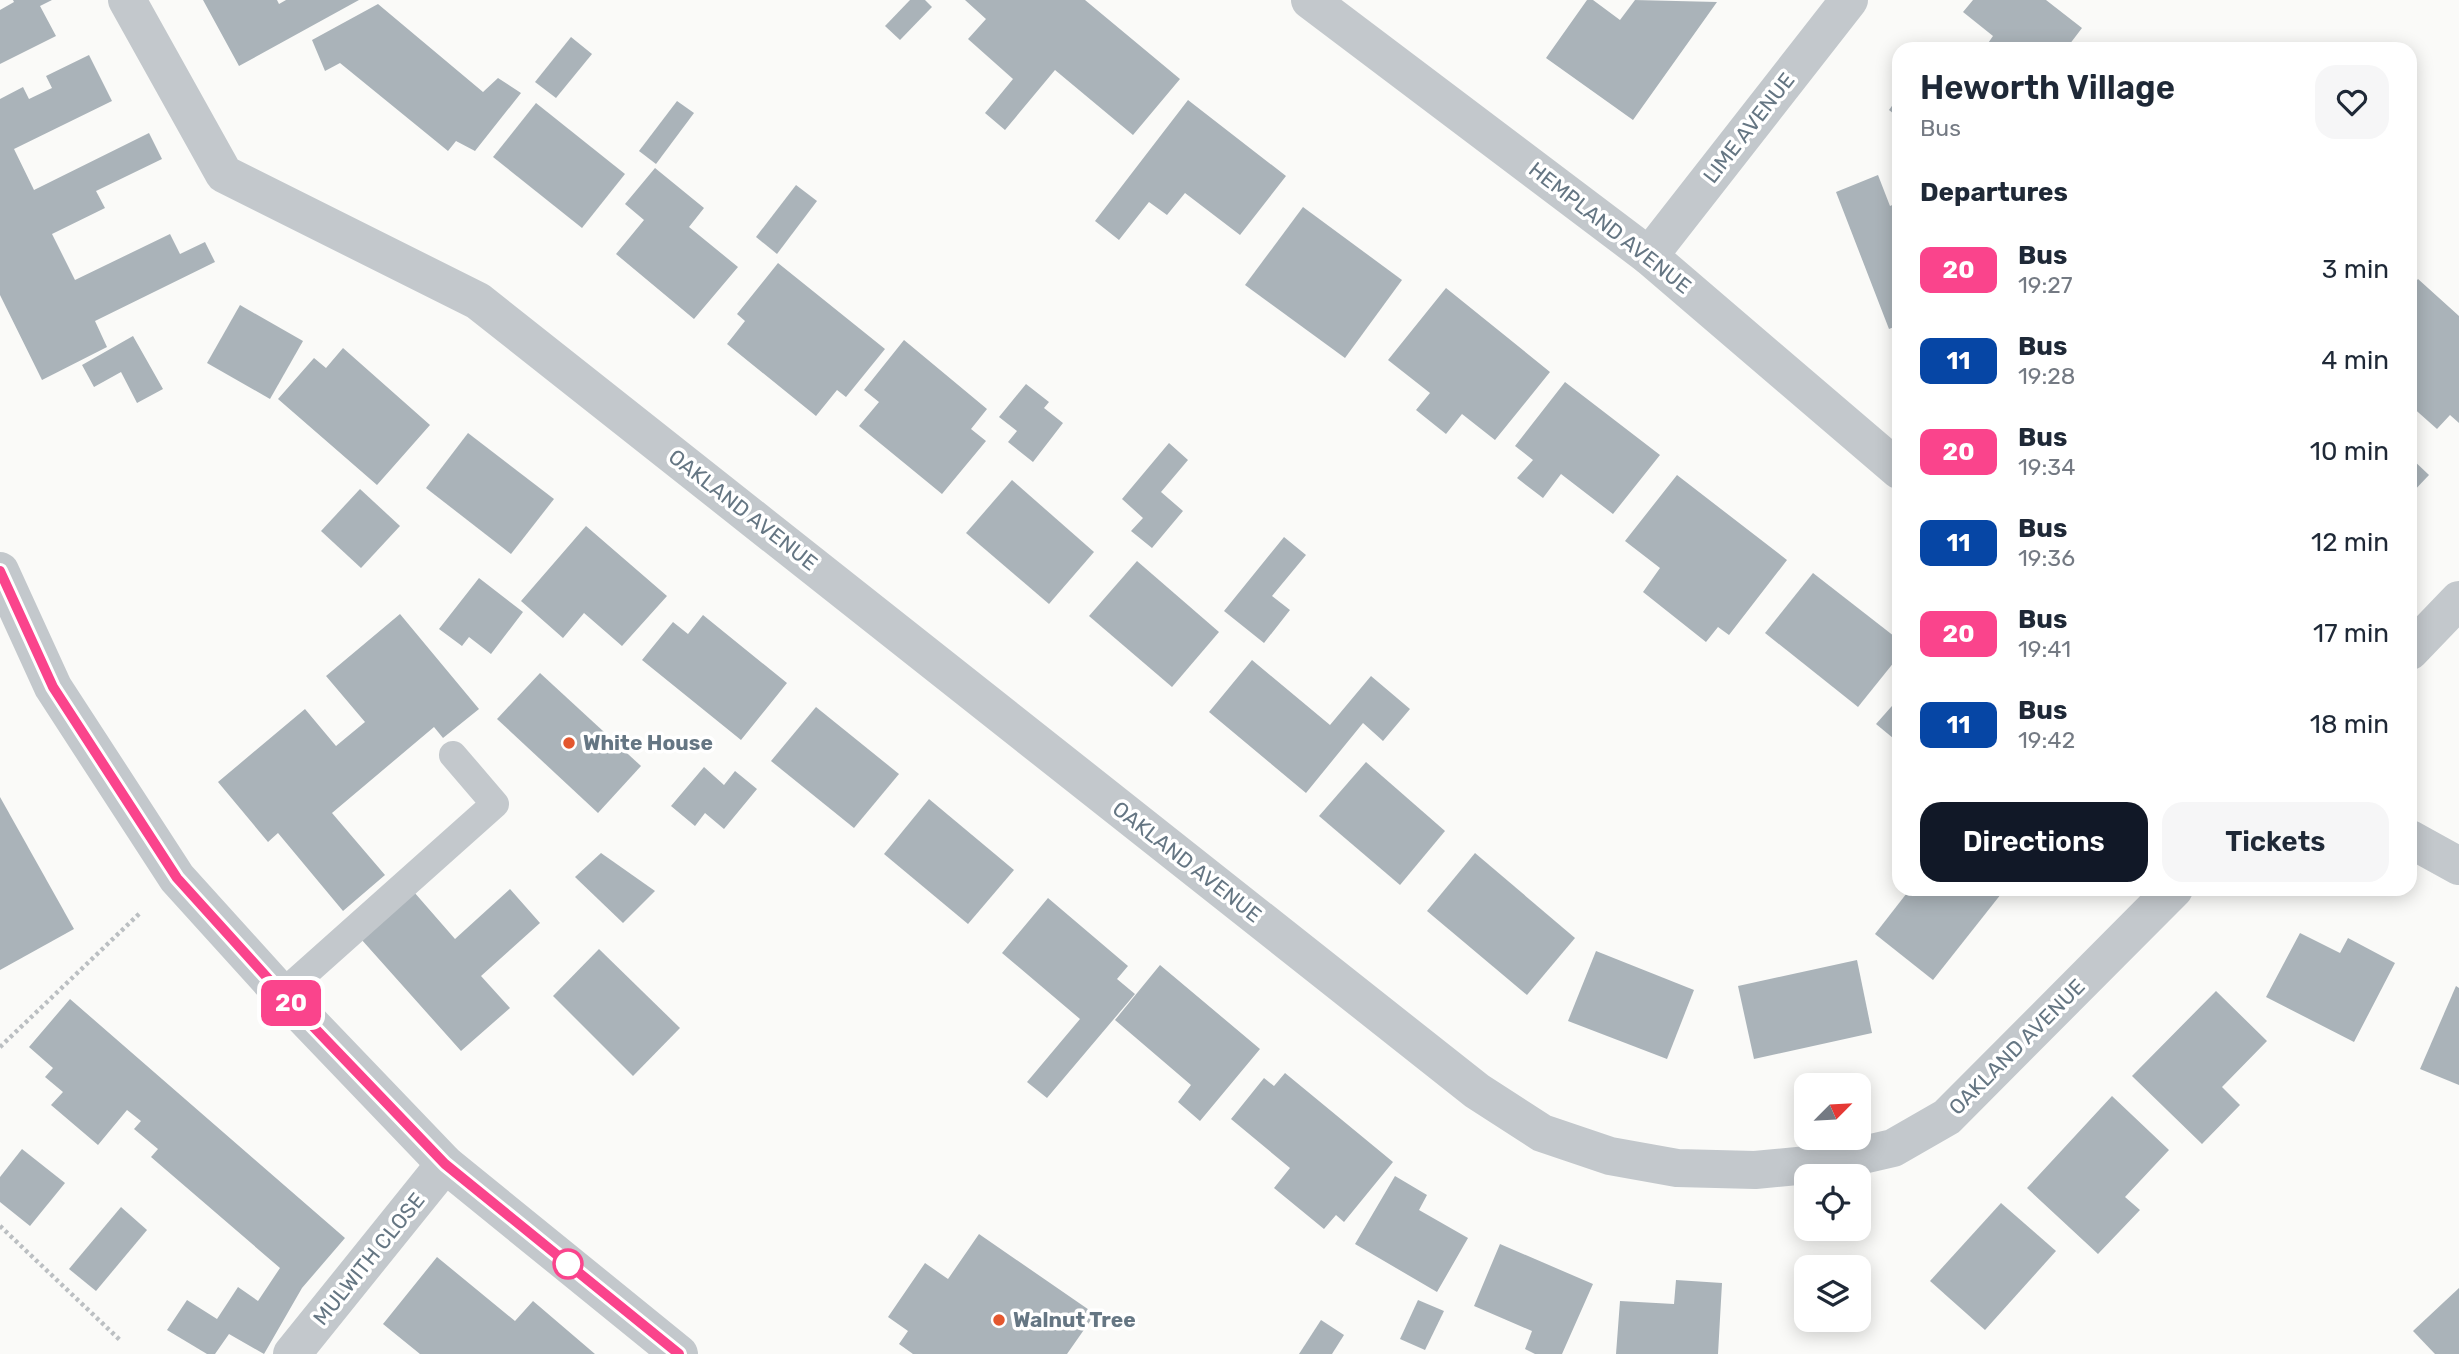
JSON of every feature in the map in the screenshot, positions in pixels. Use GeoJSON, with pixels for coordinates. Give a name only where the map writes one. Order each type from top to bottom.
{"type":"FeatureCollection","features":[{"type":"Feature","properties":{"kind":"street","name":"OAKLAND AVENUE"},"geometry":{"type":"LineString","coordinates":[[127,0],[224,174],[478,301],[1477,1091],[1542,1133],[1610,1156],[1677,1168],[1779,1168],[1828,1163],[1893,1147],[1947,1117],[2167,896]]}},
{"type":"Feature","properties":{"kind":"street","name":"HEMPLAND AVENUE"},"geometry":{"type":"LineString","coordinates":[[1310,0],[1649,256],[1892,464]]}},
{"type":"Feature","properties":{"kind":"street","name":"LIME AVENUE"},"geometry":{"type":"LineString","coordinates":[[1649,256],[1849,0]]}},
{"type":"Feature","properties":{"kind":"street"},"geometry":{"type":"LineString","coordinates":[[0,571],[53,687],[177,878],[282,994],[445,1164],[679,1354]]}},
{"type":"Feature","properties":{"kind":"street"},"geometry":{"type":"LineString","coordinates":[[2417,644],[2459,600]]}},
{"type":"Feature","properties":{"kind":"street"},"geometry":{"type":"LineString","coordinates":[[2417,843],[2459,866]]}},
{"type":"Feature","properties":{"kind":"street","name":"MULWITH CLOSE"},"geometry":{"type":"LineString","coordinates":[[292,1354],[445,1164]]}},
{"type":"Feature","properties":{"kind":"lane"},"geometry":{"type":"LineString","coordinates":[[282,994],[495,804],[453,755]]}},
{"type":"Feature","properties":{"kind":"path"},"geometry":{"type":"LineString","coordinates":[[0,1047],[177,878]]}},
{"type":"Feature","properties":{"kind":"path"},"geometry":{"type":"LineString","coordinates":[[0,1227],[121,1341]]}},
{"type":"Feature","properties":{"kind":"building"},"geometry":{"type":"Polygon","coordinates":[[[13,0],[52,0],[40,6],[56,36],[0,64],[0,10],[14,2],[13,0]]]}},
{"type":"Feature","properties":{"kind":"building"},"geometry":{"type":"Polygon","coordinates":[[[203,0],[277,0],[279,4],[286,0],[359,0],[239,66],[203,0]]]}},
{"type":"Feature","properties":{"kind":"building"},"geometry":{"type":"Polygon","coordinates":[[[910,0],[925,0],[932,7],[900,40],[885,26],[910,0]]]}},
{"type":"Feature","properties":{"kind":"building"},"geometry":{"type":"Polygon","coordinates":[[[965,0],[1085,0],[1180,79],[1133,135],[1055,70],[1005,130],[985,113],[1013,79],[968,39],[986,19],[965,0]]]}},
{"type":"Feature","properties":{"kind":"building"},"geometry":{"type":"Polygon","coordinates":[[[1587,0],[1593,0],[1620,20],[1635,0],[1717,2],[1633,120],[1546,58],[1587,0]]]}},
{"type":"Feature","properties":{"kind":"building"},"geometry":{"type":"Polygon","coordinates":[[[1973,0],[2046,0],[2082,28],[2071,42],[1989,42],[1993,36],[1963,12],[1973,0]]]}},
{"type":"Feature","properties":{"kind":"building"},"geometry":{"type":"Polygon","coordinates":[[[378,4],[483,92],[498,78],[521,93],[475,151],[456,141],[448,151],[340,63],[325,71],[312,40],[378,4]]]}},
{"type":"Feature","properties":{"kind":"building"},"geometry":{"type":"Polygon","coordinates":[[[571,37],[592,54],[556,98],[535,82],[571,37]]]}},
{"type":"Feature","properties":{"kind":"building"},"geometry":{"type":"Polygon","coordinates":[[[89,55],[112,101],[14,149],[34,190],[149,133],[162,159],[96,191],[105,208],[52,234],[75,280],[170,234],[180,254],[205,242],[215,262],[95,321],[107,347],[42,380],[0,295],[0,99],[23,87],[29,99],[52,88],[46,76],[89,55]]]}},
{"type":"Feature","properties":{"kind":"building"},"geometry":{"type":"Polygon","coordinates":[[[1188,100],[1286,176],[1240,235],[1185,193],[1167,215],[1149,202],[1119,240],[1095,221],[1188,100]]]}},
{"type":"Feature","properties":{"kind":"building"},"geometry":{"type":"Polygon","coordinates":[[[677,101],[694,113],[656,164],[639,151],[677,101]]]}},
{"type":"Feature","properties":{"kind":"building"},"geometry":{"type":"Polygon","coordinates":[[[536,103],[625,174],[582,228],[493,157],[536,103]]]}},
{"type":"Feature","properties":{"kind":"building"},"geometry":{"type":"Polygon","coordinates":[[[655,168],[704,208],[689,227],[738,267],[694,319],[616,254],[644,220],[625,204],[655,168]]]}},
{"type":"Feature","properties":{"kind":"building"},"geometry":{"type":"Polygon","coordinates":[[[1878,175],[1890,206],[1892,205],[1892,328],[1889,329],[1836,192],[1878,175]]]}},
{"type":"Feature","properties":{"kind":"building"},"geometry":{"type":"Polygon","coordinates":[[[796,185],[817,201],[777,254],[756,237],[796,185]]]}},
{"type":"Feature","properties":{"kind":"building"},"geometry":{"type":"Polygon","coordinates":[[[1303,207],[1402,280],[1345,358],[1245,285],[1303,207]]]}},
{"type":"Feature","properties":{"kind":"building"},"geometry":{"type":"Polygon","coordinates":[[[778,263],[885,349],[846,397],[837,390],[816,416],[727,344],[745,321],[737,314],[778,263]]]}},
{"type":"Feature","properties":{"kind":"building"},"geometry":{"type":"Polygon","coordinates":[[[2417,280],[2459,316],[2459,423],[2450,415],[2437,429],[2417,411],[2417,280]]]}},
{"type":"Feature","properties":{"kind":"building"},"geometry":{"type":"Polygon","coordinates":[[[1446,288],[1550,372],[1495,440],[1462,414],[1446,434],[1416,410],[1430,393],[1388,360],[1446,288]]]}},
{"type":"Feature","properties":{"kind":"building"},"geometry":{"type":"Polygon","coordinates":[[[240,305],[303,341],[270,399],[207,363],[240,305]]]}},
{"type":"Feature","properties":{"kind":"building"},"geometry":{"type":"Polygon","coordinates":[[[133,336],[163,389],[137,403],[121,372],[94,387],[82,365],[133,336]]]}},
{"type":"Feature","properties":{"kind":"building"},"geometry":{"type":"Polygon","coordinates":[[[904,340],[987,409],[971,429],[986,441],[942,494],[859,426],[879,402],[864,390],[904,340]]]}},
{"type":"Feature","properties":{"kind":"building"},"geometry":{"type":"Polygon","coordinates":[[[343,348],[430,425],[377,485],[278,399],[314,358],[326,368],[343,348]]]}},
{"type":"Feature","properties":{"kind":"building"},"geometry":{"type":"Polygon","coordinates":[[[1565,382],[1660,455],[1613,514],[1561,474],[1543,498],[1517,478],[1533,460],[1515,446],[1565,382]]]}},
{"type":"Feature","properties":{"kind":"building"},"geometry":{"type":"Polygon","coordinates":[[[1026,384],[1049,402],[1044,408],[1063,423],[1033,462],[1008,442],[1017,431],[999,417],[1026,384]]]}},
{"type":"Feature","properties":{"kind":"building"},"geometry":{"type":"Polygon","coordinates":[[[468,433],[554,499],[511,554],[426,488],[468,433]]]}},
{"type":"Feature","properties":{"kind":"building"},"geometry":{"type":"Polygon","coordinates":[[[1169,443],[1188,460],[1161,492],[1183,511],[1152,548],[1131,531],[1143,518],[1122,499],[1169,443]]]}},
{"type":"Feature","properties":{"kind":"building"},"geometry":{"type":"Polygon","coordinates":[[[2417,464],[2429,475],[2417,488],[2417,464]]]}},
{"type":"Feature","properties":{"kind":"building"},"geometry":{"type":"Polygon","coordinates":[[[1677,475],[1787,560],[1729,635],[1718,627],[1706,642],[1643,592],[1660,568],[1625,541],[1677,475]]]}},
{"type":"Feature","properties":{"kind":"building"},"geometry":{"type":"Polygon","coordinates":[[[1012,480],[1094,552],[1049,604],[966,533],[1012,480]]]}},
{"type":"Feature","properties":{"kind":"building"},"geometry":{"type":"Polygon","coordinates":[[[360,489],[400,526],[361,568],[321,531],[360,489]]]}},
{"type":"Feature","properties":{"kind":"building"},"geometry":{"type":"Polygon","coordinates":[[[586,526],[667,596],[622,646],[584,613],[563,638],[521,601],[586,526]]]}},
{"type":"Feature","properties":{"kind":"building"},"geometry":{"type":"Polygon","coordinates":[[[1284,537],[1306,555],[1272,596],[1290,610],[1264,643],[1224,611],[1284,537]]]}},
{"type":"Feature","properties":{"kind":"building"},"geometry":{"type":"Polygon","coordinates":[[[1137,561],[1219,632],[1172,687],[1089,616],[1137,561]]]}},
{"type":"Feature","properties":{"kind":"building"},"geometry":{"type":"Polygon","coordinates":[[[1813,573],[1892,635],[1892,665],[1858,707],[1765,633],[1813,573]]]}},
{"type":"Feature","properties":{"kind":"building"},"geometry":{"type":"Polygon","coordinates":[[[479,578],[523,612],[491,654],[469,637],[462,646],[439,629],[479,578]]]}},
{"type":"Feature","properties":{"kind":"building"},"geometry":{"type":"Polygon","coordinates":[[[400,614],[479,709],[443,738],[434,727],[332,813],[385,875],[343,911],[278,833],[268,842],[218,782],[305,709],[336,746],[365,722],[326,676],[400,614]]]}},
{"type":"Feature","properties":{"kind":"building"},"geometry":{"type":"Polygon","coordinates":[[[703,615],[787,683],[741,740],[642,660],[673,622],[688,634],[703,615]]]}},
{"type":"Feature","properties":{"kind":"building"},"geometry":{"type":"Polygon","coordinates":[[[1252,660],[1330,725],[1371,676],[1410,709],[1383,741],[1363,723],[1306,793],[1209,712],[1252,660]]]}},
{"type":"Feature","properties":{"kind":"building","name":"White House"},"geometry":{"type":"Polygon","coordinates":[[[540,673],[641,766],[598,813],[497,719],[540,673]]]}},
{"type":"Feature","properties":{"kind":"building"},"geometry":{"type":"Polygon","coordinates":[[[1892,706],[1892,737],[1876,724],[1892,706]]]}},
{"type":"Feature","properties":{"kind":"building"},"geometry":{"type":"Polygon","coordinates":[[[816,707],[899,774],[854,828],[771,761],[816,707]]]}},
{"type":"Feature","properties":{"kind":"building"},"geometry":{"type":"Polygon","coordinates":[[[1366,762],[1445,831],[1400,885],[1319,816],[1366,762]]]}},
{"type":"Feature","properties":{"kind":"building"},"geometry":{"type":"Polygon","coordinates":[[[704,767],[724,785],[735,771],[757,789],[724,829],[705,813],[695,826],[671,806],[704,767]]]}},
{"type":"Feature","properties":{"kind":"building"},"geometry":{"type":"Polygon","coordinates":[[[0,797],[74,929],[0,970],[0,797]]]}},
{"type":"Feature","properties":{"kind":"building"},"geometry":{"type":"Polygon","coordinates":[[[929,799],[1014,870],[968,924],[884,854],[929,799]]]}},
{"type":"Feature","properties":{"kind":"building"},"geometry":{"type":"Polygon","coordinates":[[[601,853],[655,891],[623,923],[575,877],[601,853]]]}},
{"type":"Feature","properties":{"kind":"building"},"geometry":{"type":"Polygon","coordinates":[[[1475,853],[1575,938],[1527,995],[1427,911],[1475,853]]]}},
{"type":"Feature","properties":{"kind":"building"},"geometry":{"type":"Polygon","coordinates":[[[510,889],[540,923],[481,976],[510,1008],[461,1051],[361,939],[414,892],[455,939],[510,889]]]}},
{"type":"Feature","properties":{"kind":"building"},"geometry":{"type":"Polygon","coordinates":[[[1905,896],[1999,896],[1933,980],[1875,934],[1905,896]]]}},
{"type":"Feature","properties":{"kind":"building"},"geometry":{"type":"Polygon","coordinates":[[[1048,898],[1128,966],[1117,979],[1135,994],[1047,1098],[1027,1082],[1080,1019],[1002,953],[1048,898]]]}},
{"type":"Feature","properties":{"kind":"building"},"geometry":{"type":"Polygon","coordinates":[[[2300,933],[2340,953],[2348,938],[2395,963],[2354,1042],[2266,997],[2300,933]]]}},
{"type":"Feature","properties":{"kind":"building"},"geometry":{"type":"Polygon","coordinates":[[[599,949],[680,1028],[633,1076],[553,996],[599,949]]]}},
{"type":"Feature","properties":{"kind":"building"},"geometry":{"type":"Polygon","coordinates":[[[1596,951],[1694,990],[1667,1059],[1568,1021],[1596,951]]]}},
{"type":"Feature","properties":{"kind":"building"},"geometry":{"type":"Polygon","coordinates":[[[1857,960],[1872,1033],[1754,1059],[1738,986],[1857,960]]]}},
{"type":"Feature","properties":{"kind":"building"},"geometry":{"type":"Polygon","coordinates":[[[1160,965],[1260,1049],[1200,1121],[1178,1102],[1191,1085],[1115,1020],[1160,965]]]}},
{"type":"Feature","properties":{"kind":"building"},"geometry":{"type":"Polygon","coordinates":[[[2456,986],[2459,988],[2459,1085],[2420,1069],[2456,986]]]}},
{"type":"Feature","properties":{"kind":"building"},"geometry":{"type":"Polygon","coordinates":[[[2216,991],[2267,1041],[2222,1087],[2240,1105],[2202,1144],[2132,1076],[2216,991]]]}},
{"type":"Feature","properties":{"kind":"building"},"geometry":{"type":"Polygon","coordinates":[[[70,999],[345,1238],[302,1288],[264,1354],[229,1334],[215,1354],[207,1354],[167,1330],[187,1300],[217,1319],[238,1287],[258,1301],[280,1268],[151,1157],[158,1149],[134,1129],[141,1121],[127,1110],[98,1145],[51,1105],[63,1092],[45,1077],[53,1068],[29,1047],[70,999]]]}},
{"type":"Feature","properties":{"kind":"building"},"geometry":{"type":"Polygon","coordinates":[[[1285,1073],[1393,1162],[1344,1222],[1336,1215],[1324,1229],[1274,1188],[1290,1168],[1231,1119],[1264,1078],[1274,1086],[1285,1073]]]}},
{"type":"Feature","properties":{"kind":"building"},"geometry":{"type":"Polygon","coordinates":[[[2112,1096],[2169,1150],[2125,1197],[2140,1210],[2098,1254],[2027,1188],[2112,1096]]]}},
{"type":"Feature","properties":{"kind":"building"},"geometry":{"type":"Polygon","coordinates":[[[22,1149],[65,1183],[30,1226],[0,1202],[0,1177],[22,1149]]]}},
{"type":"Feature","properties":{"kind":"building"},"geometry":{"type":"Polygon","coordinates":[[[1395,1176],[1427,1195],[1419,1210],[1468,1238],[1437,1292],[1355,1244],[1395,1176]]]}},
{"type":"Feature","properties":{"kind":"building"},"geometry":{"type":"Polygon","coordinates":[[[2001,1203],[2056,1251],[1985,1330],[1930,1281],[2001,1203]]]}},
{"type":"Feature","properties":{"kind":"building"},"geometry":{"type":"Polygon","coordinates":[[[121,1207],[147,1230],[96,1291],[69,1269],[121,1207]]]}},
{"type":"Feature","properties":{"kind":"building"},"geometry":{"type":"Polygon","coordinates":[[[979,1234],[1095,1314],[1067,1354],[913,1354],[899,1344],[908,1331],[888,1317],[925,1263],[948,1279],[979,1234]]]}},
{"type":"Feature","properties":{"kind":"building"},"geometry":{"type":"Polygon","coordinates":[[[1500,1244],[1593,1284],[1562,1354],[1535,1354],[1525,1349],[1532,1331],[1474,1306],[1500,1244]]]}},
{"type":"Feature","properties":{"kind":"building"},"geometry":{"type":"Polygon","coordinates":[[[437,1257],[515,1321],[533,1301],[595,1354],[420,1354],[383,1324],[437,1257]]]}},
{"type":"Feature","properties":{"kind":"building"},"geometry":{"type":"Polygon","coordinates":[[[1676,1280],[1722,1283],[1718,1354],[1616,1354],[1620,1301],[1674,1304],[1676,1280]]]}},
{"type":"Feature","properties":{"kind":"building"},"geometry":{"type":"Polygon","coordinates":[[[2459,1288],[2459,1354],[2435,1354],[2413,1331],[2459,1288]]]}},
{"type":"Feature","properties":{"kind":"building"},"geometry":{"type":"Polygon","coordinates":[[[1418,1300],[1444,1311],[1425,1350],[1400,1339],[1418,1300]]]}},
{"type":"Feature","properties":{"kind":"building"},"geometry":{"type":"Polygon","coordinates":[[[1321,1320],[1344,1335],[1332,1354],[1299,1354],[1321,1320]]]}},
{"type":"Feature","properties":{"kind":"bus line","name":"20"},"geometry":{"type":"LineString","coordinates":[[0,571],[53,687],[177,878],[282,994],[445,1164],[679,1354]]}},
{"type":"Feature","properties":{"kind":"place","name":"White House"},"geometry":{"type":"Point","coordinates":[569,743]}},
{"type":"Feature","properties":{"kind":"place","name":"Walnut Tree"},"geometry":{"type":"Point","coordinates":[999,1320]}}]}
